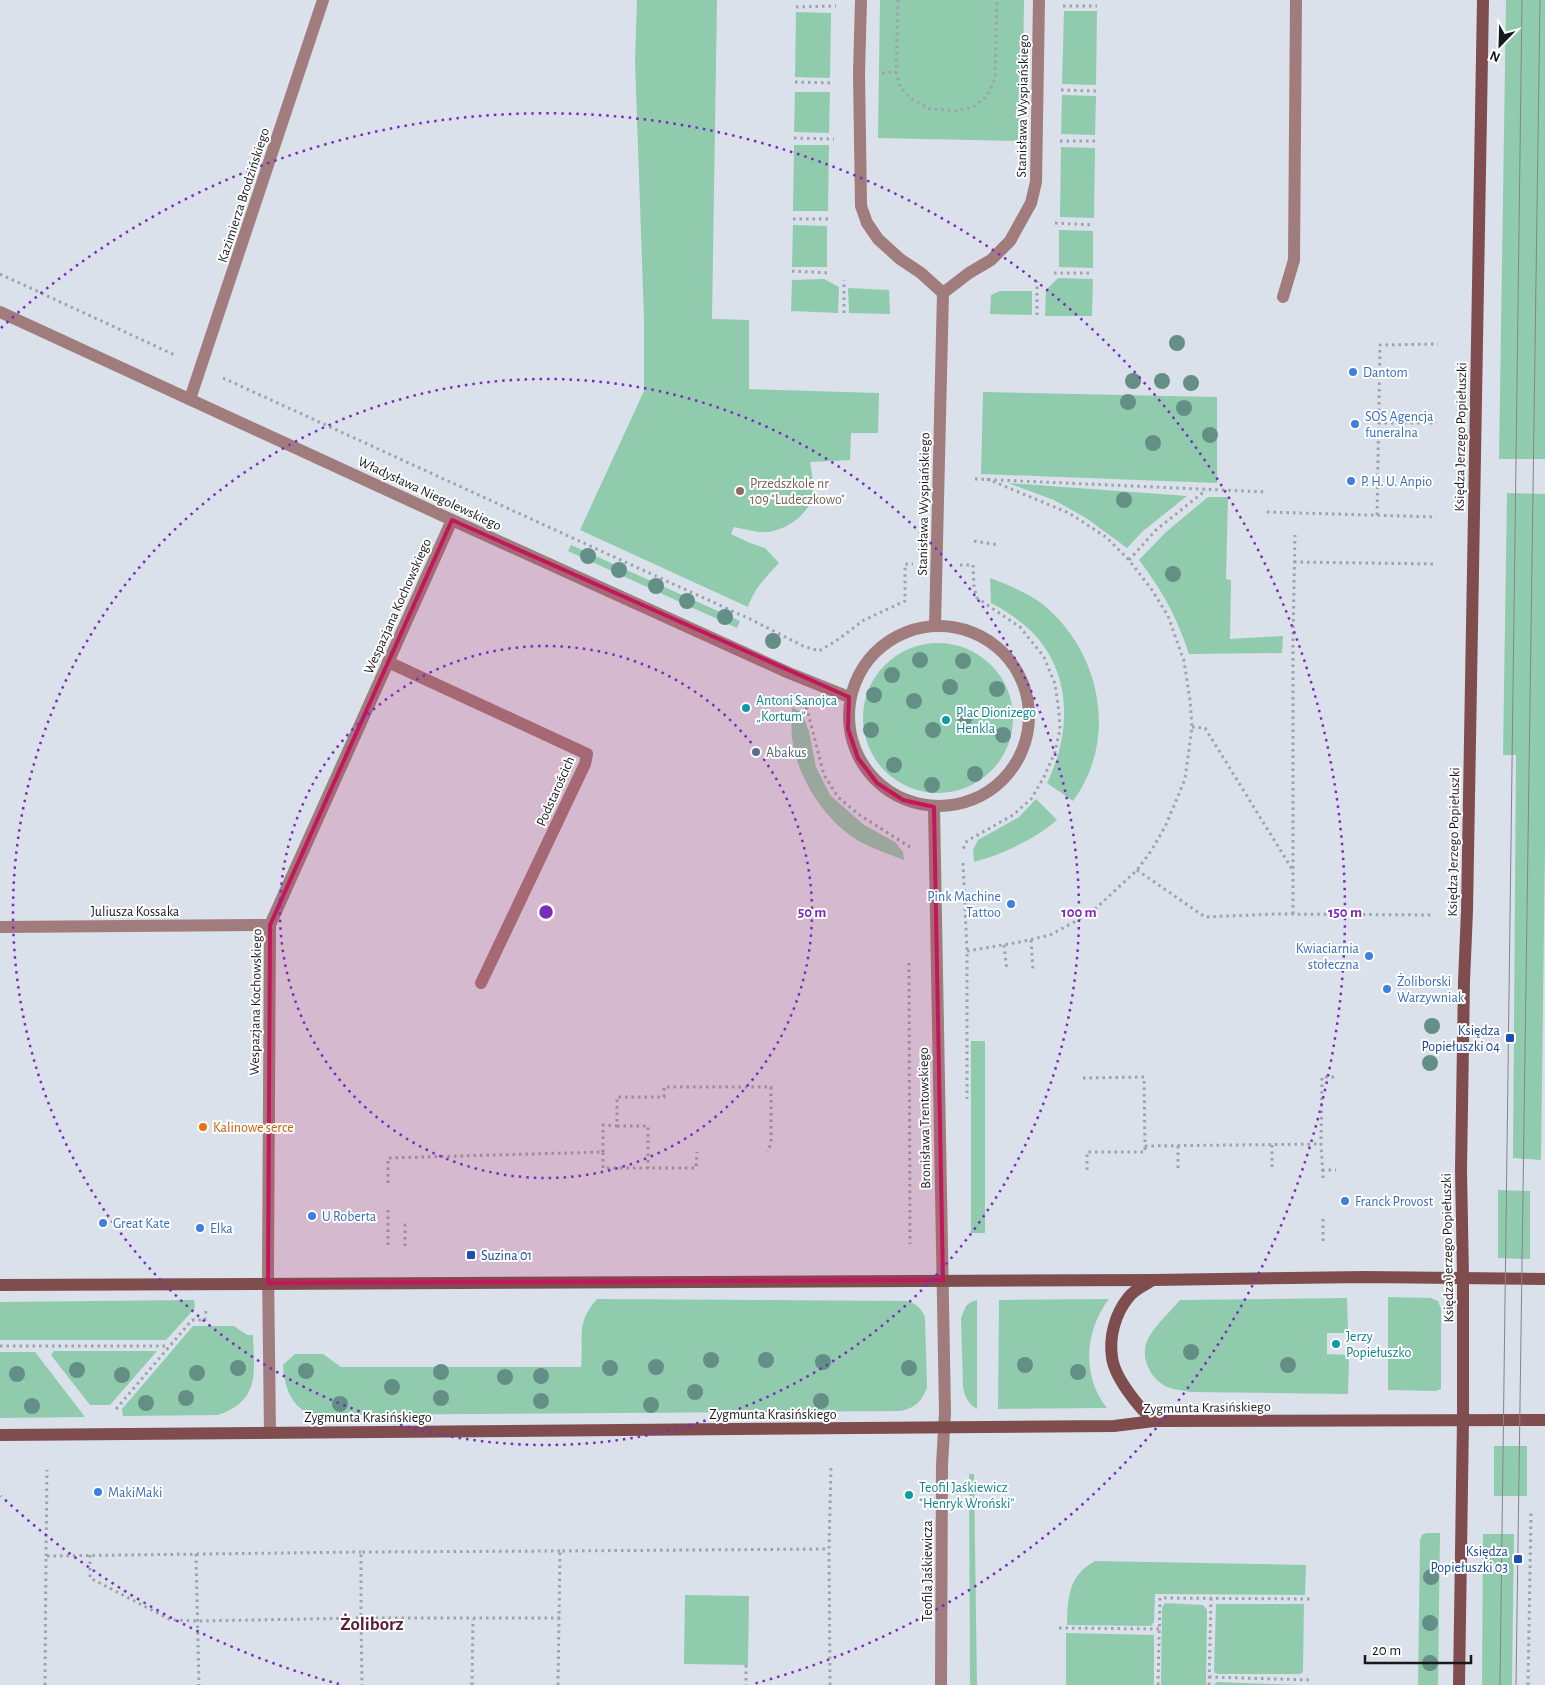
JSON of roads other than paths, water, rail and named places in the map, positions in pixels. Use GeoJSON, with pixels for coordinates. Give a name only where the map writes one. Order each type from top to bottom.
{"type":"FeatureCollection","features":[{"type":"Feature","properties":{"kind":"street","name":"Kazimierza Brodzińskiego"},"geometry":{"type":"LineString","coordinates":[[190,399],[324,0]]}},
{"type":"Feature","properties":{"kind":"street"},"geometry":{"type":"LineString","coordinates":[[861,0],[859,73],[861,206],[867,223],[878,240],[921,273],[943,294]]}},
{"type":"Feature","properties":{"kind":"street","name":"Stanisława Wyspiańskiego"},"geometry":{"type":"LineString","coordinates":[[936,625],[943,294],[969,273],[991,260],[1010,241],[1031,203],[1036,182],[1040,0]]}},
{"type":"Feature","properties":{"kind":"street"},"geometry":{"type":"LineString","coordinates":[[1284,296],[1294,260],[1296,0]]}},
{"type":"Feature","properties":{"kind":"street","name":"Księdza Jerzego Popiełuszki"},"geometry":{"type":"LineString","coordinates":[[1459,1685],[1463,1420],[1461,1142],[1464,981],[1468,911],[1483,0]]}},
{"type":"Feature","properties":{"kind":"street","name":"Władysława Niegolewskiego"},"geometry":{"type":"LineString","coordinates":[[0,312],[452,520],[789,673],[850,698]]}},
{"type":"Feature","properties":{"kind":"street","name":"Wespazjana Kochowskiego"},"geometry":{"type":"LineString","coordinates":[[270,1433],[268,1283],[270,925],[452,520]]}},
{"type":"Feature","properties":{"kind":"street"},"geometry":{"type":"LineString","coordinates":[[936,625],[968,630],[996,645],[1018,670],[1029,701],[1029,734],[1017,764],[995,788],[966,804],[934,807],[903,800],[877,783],[858,758],[848,729],[850,698],[858,674],[871,655],[890,639],[912,629],[936,625]]}},
{"type":"Feature","properties":{"kind":"street","name":"Podstarościch"},"geometry":{"type":"LineString","coordinates":[[388,662],[586,754],[585,764],[482,983]]}},
{"type":"Feature","properties":{"kind":"street","name":"Bronisława Trentowskiego"},"geometry":{"type":"LineString","coordinates":[[934,807],[944,1428]]}},
{"type":"Feature","properties":{"kind":"street","name":"Juliusza Kossaka"},"geometry":{"type":"LineString","coordinates":[[0,927],[270,925]]}},
{"type":"Feature","properties":{"kind":"street"},"geometry":{"type":"LineString","coordinates":[[0,1285],[1463,1277],[1545,1279]]}},
{"type":"Feature","properties":{"kind":"street"},"geometry":{"type":"LineString","coordinates":[[1153,1280],[1128,1296],[1111,1335],[1112,1358],[1121,1381],[1134,1400],[1154,1421]]}},
{"type":"Feature","properties":{"kind":"street","name":"Zygmunta Krasińskiego"},"geometry":{"type":"LineString","coordinates":[[0,1435],[1114,1426],[1154,1421],[1545,1420]]}},
{"type":"Feature","properties":{"kind":"street","name":"Teofila Jaśkiewicza"},"geometry":{"type":"LineString","coordinates":[[941,1685],[942,1465],[944,1428]]}},
{"type":"Feature","properties":{"kind":"tram line"},"geometry":{"type":"LineString","coordinates":[[1500,1685],[1522,0]]}},
{"type":"Feature","properties":{"kind":"tram line"},"geometry":{"type":"LineString","coordinates":[[1516,1685],[1540,0]]}},
{"type":"Feature","properties":{"kind":"place","name":"Dantom"},"geometry":{"type":"Point","coordinates":[1353,372]}},
{"type":"Feature","properties":{"kind":"place","name":"SOS Agencja funeralna"},"geometry":{"type":"Point","coordinates":[1355,424]}},
{"type":"Feature","properties":{"kind":"place","name":"P. H. U. Anpio"},"geometry":{"type":"Point","coordinates":[1351,481]}},
{"type":"Feature","properties":{"kind":"place","name":"Przedszkole nr 109 \"Ludeczkowo\""},"geometry":{"type":"Point","coordinates":[740,491]}},
{"type":"Feature","properties":{"kind":"place","name":"Antoni Sanojca „Kortum”"},"geometry":{"type":"Point","coordinates":[746,708]}},
{"type":"Feature","properties":{"kind":"place","name":"Plac Dionizego Henkla"},"geometry":{"type":"Point","coordinates":[946,720]}},
{"type":"Feature","properties":{"kind":"place","name":"Abakus"},"geometry":{"type":"Point","coordinates":[756,752]}},
{"type":"Feature","properties":{"kind":"place","name":"Pink Machine Tattoo"},"geometry":{"type":"Point","coordinates":[1011,904]}},
{"type":"Feature","properties":{"kind":"place","name":"Kwiaciarnia stołeczna"},"geometry":{"type":"Point","coordinates":[1369,956]}},
{"type":"Feature","properties":{"kind":"place","name":"Żoliborski Warzywniak"},"geometry":{"type":"Point","coordinates":[1387,989]}},
{"type":"Feature","properties":{"kind":"place","name":"Księdza Popiełuszki 04"},"geometry":{"type":"Point","coordinates":[1510,1038]}},
{"type":"Feature","properties":{"kind":"place","name":"Kalinowe serce"},"geometry":{"type":"Point","coordinates":[203,1127]}},
{"type":"Feature","properties":{"kind":"place","name":"Franck Provost"},"geometry":{"type":"Point","coordinates":[1345,1201]}},
{"type":"Feature","properties":{"kind":"place","name":"U Roberta"},"geometry":{"type":"Point","coordinates":[312,1216]}},
{"type":"Feature","properties":{"kind":"place","name":"Great Kate"},"geometry":{"type":"Point","coordinates":[103,1223]}},
{"type":"Feature","properties":{"kind":"place","name":"Elka"},"geometry":{"type":"Point","coordinates":[200,1228]}},
{"type":"Feature","properties":{"kind":"place","name":"Suzina 01"},"geometry":{"type":"Point","coordinates":[471,1255]}},
{"type":"Feature","properties":{"kind":"place","name":"Jerzy Popiełuszko"},"geometry":{"type":"Point","coordinates":[1336,1344]}},
{"type":"Feature","properties":{"kind":"place","name":"MakiMaki"},"geometry":{"type":"Point","coordinates":[98,1492]}},
{"type":"Feature","properties":{"kind":"place","name":"Teofil Jaśkiewicz \"Henryk Wroński\""},"geometry":{"type":"Point","coordinates":[909,1495]}},
{"type":"Feature","properties":{"kind":"place","name":"Księdza Popiełuszki 03"},"geometry":{"type":"Point","coordinates":[1518,1559]}},
{"type":"Feature","properties":{"kind":"district","name":"Żoliborz"},"geometry":{"type":"Point","coordinates":[372,1623]}}]}
